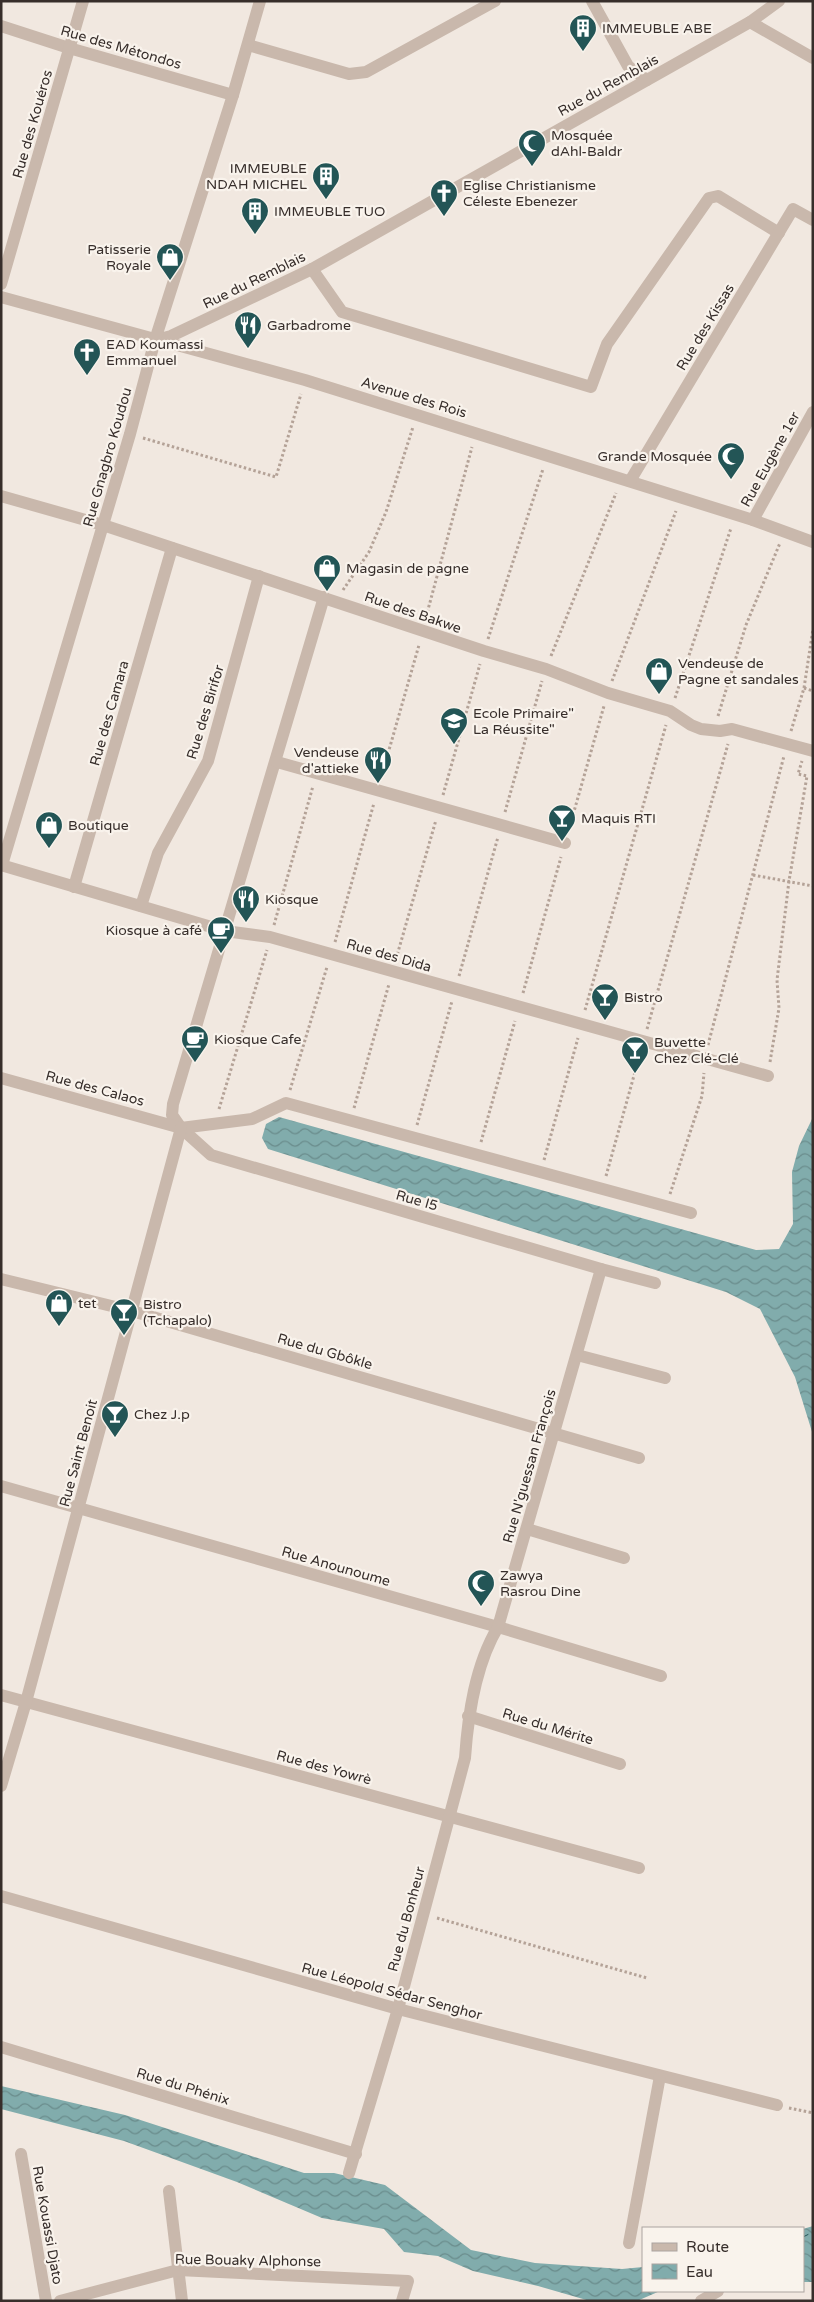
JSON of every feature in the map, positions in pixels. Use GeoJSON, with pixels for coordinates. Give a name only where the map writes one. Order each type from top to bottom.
{"type":"FeatureCollection","features":[{"type":"Feature","properties":{"kind":"street","name":"Rue des Kouéros"},"geometry":{"type":"LineString","coordinates":[[1,284],[83,1]]}},
{"type":"Feature","properties":{"kind":"street","name":"Rue Gnagbro Koudou"},"geometry":{"type":"LineString","coordinates":[[2,865],[130,434],[155,340],[233,95],[260,1]]}},
{"type":"Feature","properties":{"kind":"street"},"geometry":{"type":"LineString","coordinates":[[248,45],[349,74],[366,72],[495,1]]}},
{"type":"Feature","properties":{"kind":"street"},"geometry":{"type":"LineString","coordinates":[[592,1],[628,66],[647,80]]}},
{"type":"Feature","properties":{"kind":"street","name":"Rue du Remblais"},"geometry":{"type":"LineString","coordinates":[[155,340],[171,336],[312,270],[750,22],[779,1]]}},
{"type":"Feature","properties":{"kind":"street"},"geometry":{"type":"LineString","coordinates":[[750,22],[813,58]]}},
{"type":"Feature","properties":{"kind":"street","name":"Rue des Métondos"},"geometry":{"type":"LineString","coordinates":[[1,26],[233,95]]}},
{"type":"Feature","properties":{"kind":"street"},"geometry":{"type":"LineString","coordinates":[[312,270],[342,312],[591,387],[607,344],[709,198],[718,196],[779,233]]}},
{"type":"Feature","properties":{"kind":"street","name":"Rue des Kissas"},"geometry":{"type":"LineString","coordinates":[[626,480],[792,209],[813,220]]}},
{"type":"Feature","properties":{"kind":"street","name":"Avenue des Rois"},"geometry":{"type":"LineString","coordinates":[[1,297],[305,380],[736,514],[813,542]]}},
{"type":"Feature","properties":{"kind":"street","name":"Rue Eugène 1er"},"geometry":{"type":"LineString","coordinates":[[753,520],[813,412]]}},
{"type":"Feature","properties":{"kind":"street","name":"Rue des Bakwe"},"geometry":{"type":"LineString","coordinates":[[1,496],[103,525],[422,631],[546,669],[608,693],[670,711],[691,725],[713,731],[732,729],[809,750]]}},
{"type":"Feature","properties":{"kind":"street","name":"Rue des Camara"},"geometry":{"type":"LineString","coordinates":[[74,886],[172,548]]}},
{"type":"Feature","properties":{"kind":"street","name":"Rue des Birifor"},"geometry":{"type":"LineString","coordinates":[[141,906],[158,853],[208,761],[259,576]]}},
{"type":"Feature","properties":{"kind":"street"},"geometry":{"type":"LineString","coordinates":[[330,599],[276,762],[173,1104],[172,1116],[181,1128],[252,1118],[286,1103],[691,1213]]}},
{"type":"Feature","properties":{"kind":"street"},"geometry":{"type":"LineString","coordinates":[[276,762],[565,843]]}},
{"type":"Feature","properties":{"kind":"street","name":"Rue des Dida"},"geometry":{"type":"LineString","coordinates":[[2,865],[225,931],[270,937],[768,1076]]}},
{"type":"Feature","properties":{"kind":"street","name":"Rue des Calaos"},"geometry":{"type":"LineString","coordinates":[[1,1078],[181,1128]]}},
{"type":"Feature","properties":{"kind":"street","name":"Rue I5"},"geometry":{"type":"LineString","coordinates":[[181,1128],[211,1155],[601,1269],[655,1283]]}},
{"type":"Feature","properties":{"kind":"street","name":"Rue Saint Benoit"},"geometry":{"type":"LineString","coordinates":[[1,1786],[26,1702],[181,1128]]}},
{"type":"Feature","properties":{"kind":"street","name":"Rue N'guessan François"},"geometry":{"type":"LineString","coordinates":[[449,1816],[465,1758],[468,1716],[489,1642],[498,1627],[601,1269]]}},
{"type":"Feature","properties":{"kind":"street","name":"Rue du Gbôkle"},"geometry":{"type":"LineString","coordinates":[[1,1278],[132,1311],[639,1458]]}},
{"type":"Feature","properties":{"kind":"street"},"geometry":{"type":"LineString","coordinates":[[577,1355],[665,1378]]}},
{"type":"Feature","properties":{"kind":"street","name":"Rue Anounoume"},"geometry":{"type":"LineString","coordinates":[[1,1486],[498,1627],[661,1676]]}},
{"type":"Feature","properties":{"kind":"street"},"geometry":{"type":"LineString","coordinates":[[527,1529],[624,1558]]}},
{"type":"Feature","properties":{"kind":"street","name":"Rue des Yowrè"},"geometry":{"type":"LineString","coordinates":[[1,1695],[639,1868]]}},
{"type":"Feature","properties":{"kind":"street","name":"Rue du Mérite"},"geometry":{"type":"LineString","coordinates":[[468,1716],[620,1764]]}},
{"type":"Feature","properties":{"kind":"street","name":"Rue du Bonheur"},"geometry":{"type":"LineString","coordinates":[[349,2173],[398,2009],[449,1816]]}},
{"type":"Feature","properties":{"kind":"street","name":"Rue Léopold Sédar Senghor"},"geometry":{"type":"LineString","coordinates":[[1,1896],[398,2009],[777,2106]]}},
{"type":"Feature","properties":{"kind":"street","name":"Rue du Phénix"},"geometry":{"type":"LineString","coordinates":[[1,2047],[356,2154]]}},
{"type":"Feature","properties":{"kind":"street"},"geometry":{"type":"LineString","coordinates":[[629,2243],[660,2076]]}},
{"type":"Feature","properties":{"kind":"street","name":"Rue Kouassi Djato"},"geometry":{"type":"LineString","coordinates":[[21,2154],[46,2301]]}},
{"type":"Feature","properties":{"kind":"street"},"geometry":{"type":"LineString","coordinates":[[169,2191],[182,2301]]}},
{"type":"Feature","properties":{"kind":"street","name":"Rue Bouaky Alphonse"},"geometry":{"type":"LineString","coordinates":[[60,2301],[178,2270],[408,2281],[402,2301]]}},
{"type":"Feature","properties":{"kind":"street"},"geometry":{"type":"LineString","coordinates":[[701,2301],[716,2292]]}},
{"type":"Feature","properties":{"kind":"path"},"geometry":{"type":"LineString","coordinates":[[130,434],[276,477],[305,380]]}},
{"type":"Feature","properties":{"kind":"path"},"geometry":{"type":"LineString","coordinates":[[330,599],[369,552],[386,512],[416,415]]}},
{"type":"Feature","properties":{"kind":"path"},"geometry":{"type":"LineString","coordinates":[[286,1103],[331,954],[476,432]]}},
{"type":"Feature","properties":{"kind":"path"},"geometry":{"type":"LineString","coordinates":[[350,1120],[484,651],[547,455]]}},
{"type":"Feature","properties":{"kind":"path"},"geometry":{"type":"LineString","coordinates":[[414,1138],[546,669],[626,480]]}},
{"type":"Feature","properties":{"kind":"path"},"geometry":{"type":"LineString","coordinates":[[477,1155],[608,693],[681,497]]}},
{"type":"Feature","properties":{"kind":"path"},"geometry":{"type":"LineString","coordinates":[[540,1172],[670,711],[690,658],[736,514]]}},
{"type":"Feature","properties":{"kind":"path"},"geometry":{"type":"LineString","coordinates":[[713,731],[746,625],[785,531]]}},
{"type":"Feature","properties":{"kind":"path"},"geometry":{"type":"LineString","coordinates":[[666,1207],[702,1096],[705,1059],[804,688],[813,630]]}},
{"type":"Feature","properties":{"kind":"path"},"geometry":{"type":"LineString","coordinates":[[804,688],[813,691]]}},
{"type":"Feature","properties":{"kind":"path"},"geometry":{"type":"LineString","coordinates":[[602,1189],[732,729]]}},
{"type":"Feature","properties":{"kind":"path"},"geometry":{"type":"LineString","coordinates":[[768,1076],[779,1008],[777,980],[789,881],[807,776],[798,774],[809,750]]}},
{"type":"Feature","properties":{"kind":"path"},"geometry":{"type":"LineString","coordinates":[[753,875],[813,886]]}},
{"type":"Feature","properties":{"kind":"path"},"geometry":{"type":"LineString","coordinates":[[422,1914],[646,1978]]}},
{"type":"Feature","properties":{"kind":"path"},"geometry":{"type":"LineString","coordinates":[[777,2106],[813,2113]]}},
{"type":"Feature","properties":{"kind":"water"},"geometry":{"type":"Polygon","coordinates":[[[279,1117],[756,1250],[779,1249],[793,1224],[792,1172],[799,1146],[813,1117],[813,1435],[795,1377],[760,1309],[726,1292],[268,1149],[262,1138],[266,1124],[279,1117]]]}},
{"type":"Feature","properties":{"kind":"water"},"geometry":{"type":"Polygon","coordinates":[[[1,2086],[125,2115],[304,2173],[334,2173],[385,2185],[471,2250],[535,2263],[622,2269],[642,2267],[642,2292],[658,2292],[637,2301],[590,2301],[538,2286],[473,2271],[438,2256],[404,2252],[384,2229],[322,2218],[237,2182],[124,2141],[1,2109],[1,2086]]]}},
{"type":"Feature","properties":{"kind":"water"},"geometry":{"type":"Polygon","coordinates":[[[813,2226],[813,2282],[804,2282],[804,2229],[813,2226]]]}},
{"type":"Feature","properties":{"kind":"ferry route"},"geometry":{"type":"LineString","coordinates":[[804,2236],[813,2232]]}},
{"type":"Feature","properties":{"kind":"place","name":"IMMEUBLE ABE"},"geometry":{"type":"Point","coordinates":[583,52]}},
{"type":"Feature","properties":{"kind":"place","name":"Mosquée dAhl-Baldr"},"geometry":{"type":"Point","coordinates":[532,167]}},
{"type":"Feature","properties":{"kind":"place","name":"IMMEUBLE NDAH MICHEL"},"geometry":{"type":"Point","coordinates":[326,200]}},
{"type":"Feature","properties":{"kind":"place","name":"Eglise Christianisme Céleste Ebenezer"},"geometry":{"type":"Point","coordinates":[444,217]}},
{"type":"Feature","properties":{"kind":"place","name":"IMMEUBLE TUO"},"geometry":{"type":"Point","coordinates":[255,235]}},
{"type":"Feature","properties":{"kind":"place","name":"Patisserie Royale"},"geometry":{"type":"Point","coordinates":[170,281]}},
{"type":"Feature","properties":{"kind":"place","name":"Garbadrome"},"geometry":{"type":"Point","coordinates":[248,349]}},
{"type":"Feature","properties":{"kind":"place","name":"EAD Koumassi Emmanuel"},"geometry":{"type":"Point","coordinates":[87,376]}},
{"type":"Feature","properties":{"kind":"place","name":"Grande Mosquée"},"geometry":{"type":"Point","coordinates":[731,480]}},
{"type":"Feature","properties":{"kind":"place","name":"Magasin de pagne"},"geometry":{"type":"Point","coordinates":[327,592]}},
{"type":"Feature","properties":{"kind":"place","name":"Vendeuse de Pagne et sandales"},"geometry":{"type":"Point","coordinates":[659,695]}},
{"type":"Feature","properties":{"kind":"place","name":"Ecole Primaire\" La Réussite\""},"geometry":{"type":"Point","coordinates":[454,745]}},
{"type":"Feature","properties":{"kind":"place","name":"Vendeuse d'attieke"},"geometry":{"type":"Point","coordinates":[378,784]}},
{"type":"Feature","properties":{"kind":"place","name":"Maquis RTI"},"geometry":{"type":"Point","coordinates":[562,842]}},
{"type":"Feature","properties":{"kind":"place","name":"Boutique"},"geometry":{"type":"Point","coordinates":[49,849]}},
{"type":"Feature","properties":{"kind":"place","name":"Kiosque"},"geometry":{"type":"Point","coordinates":[246,923]}},
{"type":"Feature","properties":{"kind":"place","name":"Kiosque à café"},"geometry":{"type":"Point","coordinates":[221,954]}},
{"type":"Feature","properties":{"kind":"place","name":"Bistro"},"geometry":{"type":"Point","coordinates":[605,1021]}},
{"type":"Feature","properties":{"kind":"place","name":"Kiosque Cafe"},"geometry":{"type":"Point","coordinates":[195,1063]}},
{"type":"Feature","properties":{"kind":"place","name":"Buvette Chez Clé-Clé"},"geometry":{"type":"Point","coordinates":[635,1074]}},
{"type":"Feature","properties":{"kind":"place","name":"tet"},"geometry":{"type":"Point","coordinates":[59,1327]}},
{"type":"Feature","properties":{"kind":"place","name":"Bistro (Tchapalo)"},"geometry":{"type":"Point","coordinates":[124,1336]}},
{"type":"Feature","properties":{"kind":"place","name":"Chez J.p"},"geometry":{"type":"Point","coordinates":[115,1438]}},
{"type":"Feature","properties":{"kind":"place","name":"Zawya Rasrou Dine"},"geometry":{"type":"Point","coordinates":[481,1607]}}]}
